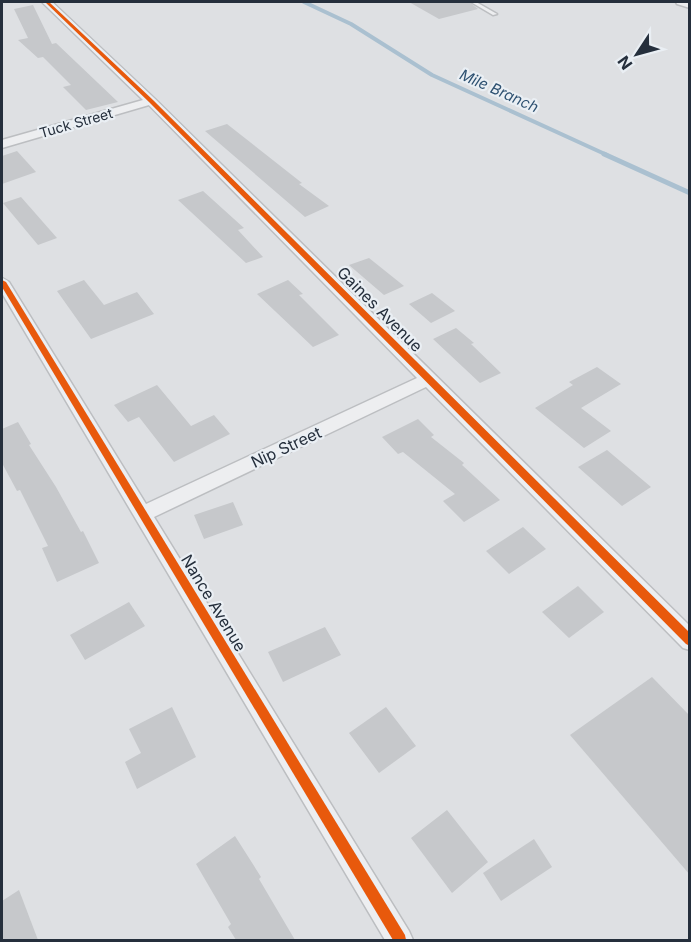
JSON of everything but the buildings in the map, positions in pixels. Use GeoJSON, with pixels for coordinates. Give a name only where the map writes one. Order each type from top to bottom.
{"type":"FeatureCollection","features":[{"type":"Feature","properties":{"kind":"street","name":"Gaines Avenue"},"geometry":{"type":"LineString","coordinates":[[47,2],[151,101],[690,640]]}},
{"type":"Feature","properties":{"kind":"street"},"geometry":{"type":"LineString","coordinates":[[680,2],[690,5]]}},
{"type":"Feature","properties":{"kind":"street","name":"Tuck Street"},"geometry":{"type":"LineString","coordinates":[[2,144],[151,101]]}},
{"type":"Feature","properties":{"kind":"street","name":"Nance Avenue"},"geometry":{"type":"LineString","coordinates":[[2,282],[143,514],[394,937]]}},
{"type":"Feature","properties":{"kind":"street","name":"Nip Street"},"geometry":{"type":"LineString","coordinates":[[143,514],[429,379]]}},
{"type":"Feature","properties":{"kind":"lane"},"geometry":{"type":"LineString","coordinates":[[473,2],[495,14]]}},
{"type":"Feature","properties":{"kind":"waterway","name":"Mile Branch"},"geometry":{"type":"LineString","coordinates":[[304,2],[351,24],[432,75],[607,155]]}},
{"type":"Feature","properties":{"kind":"waterway","name":"Mile Branch"},"geometry":{"type":"LineString","coordinates":[[604,154],[690,193]]}},
{"type":"Feature","properties":{"kind":"cycle path"},"geometry":{"type":"LineString","coordinates":[[47,2],[151,101],[690,641]]}},
{"type":"Feature","properties":{"kind":"cycle path"},"geometry":{"type":"LineString","coordinates":[[2,282],[400,940]]}}]}
